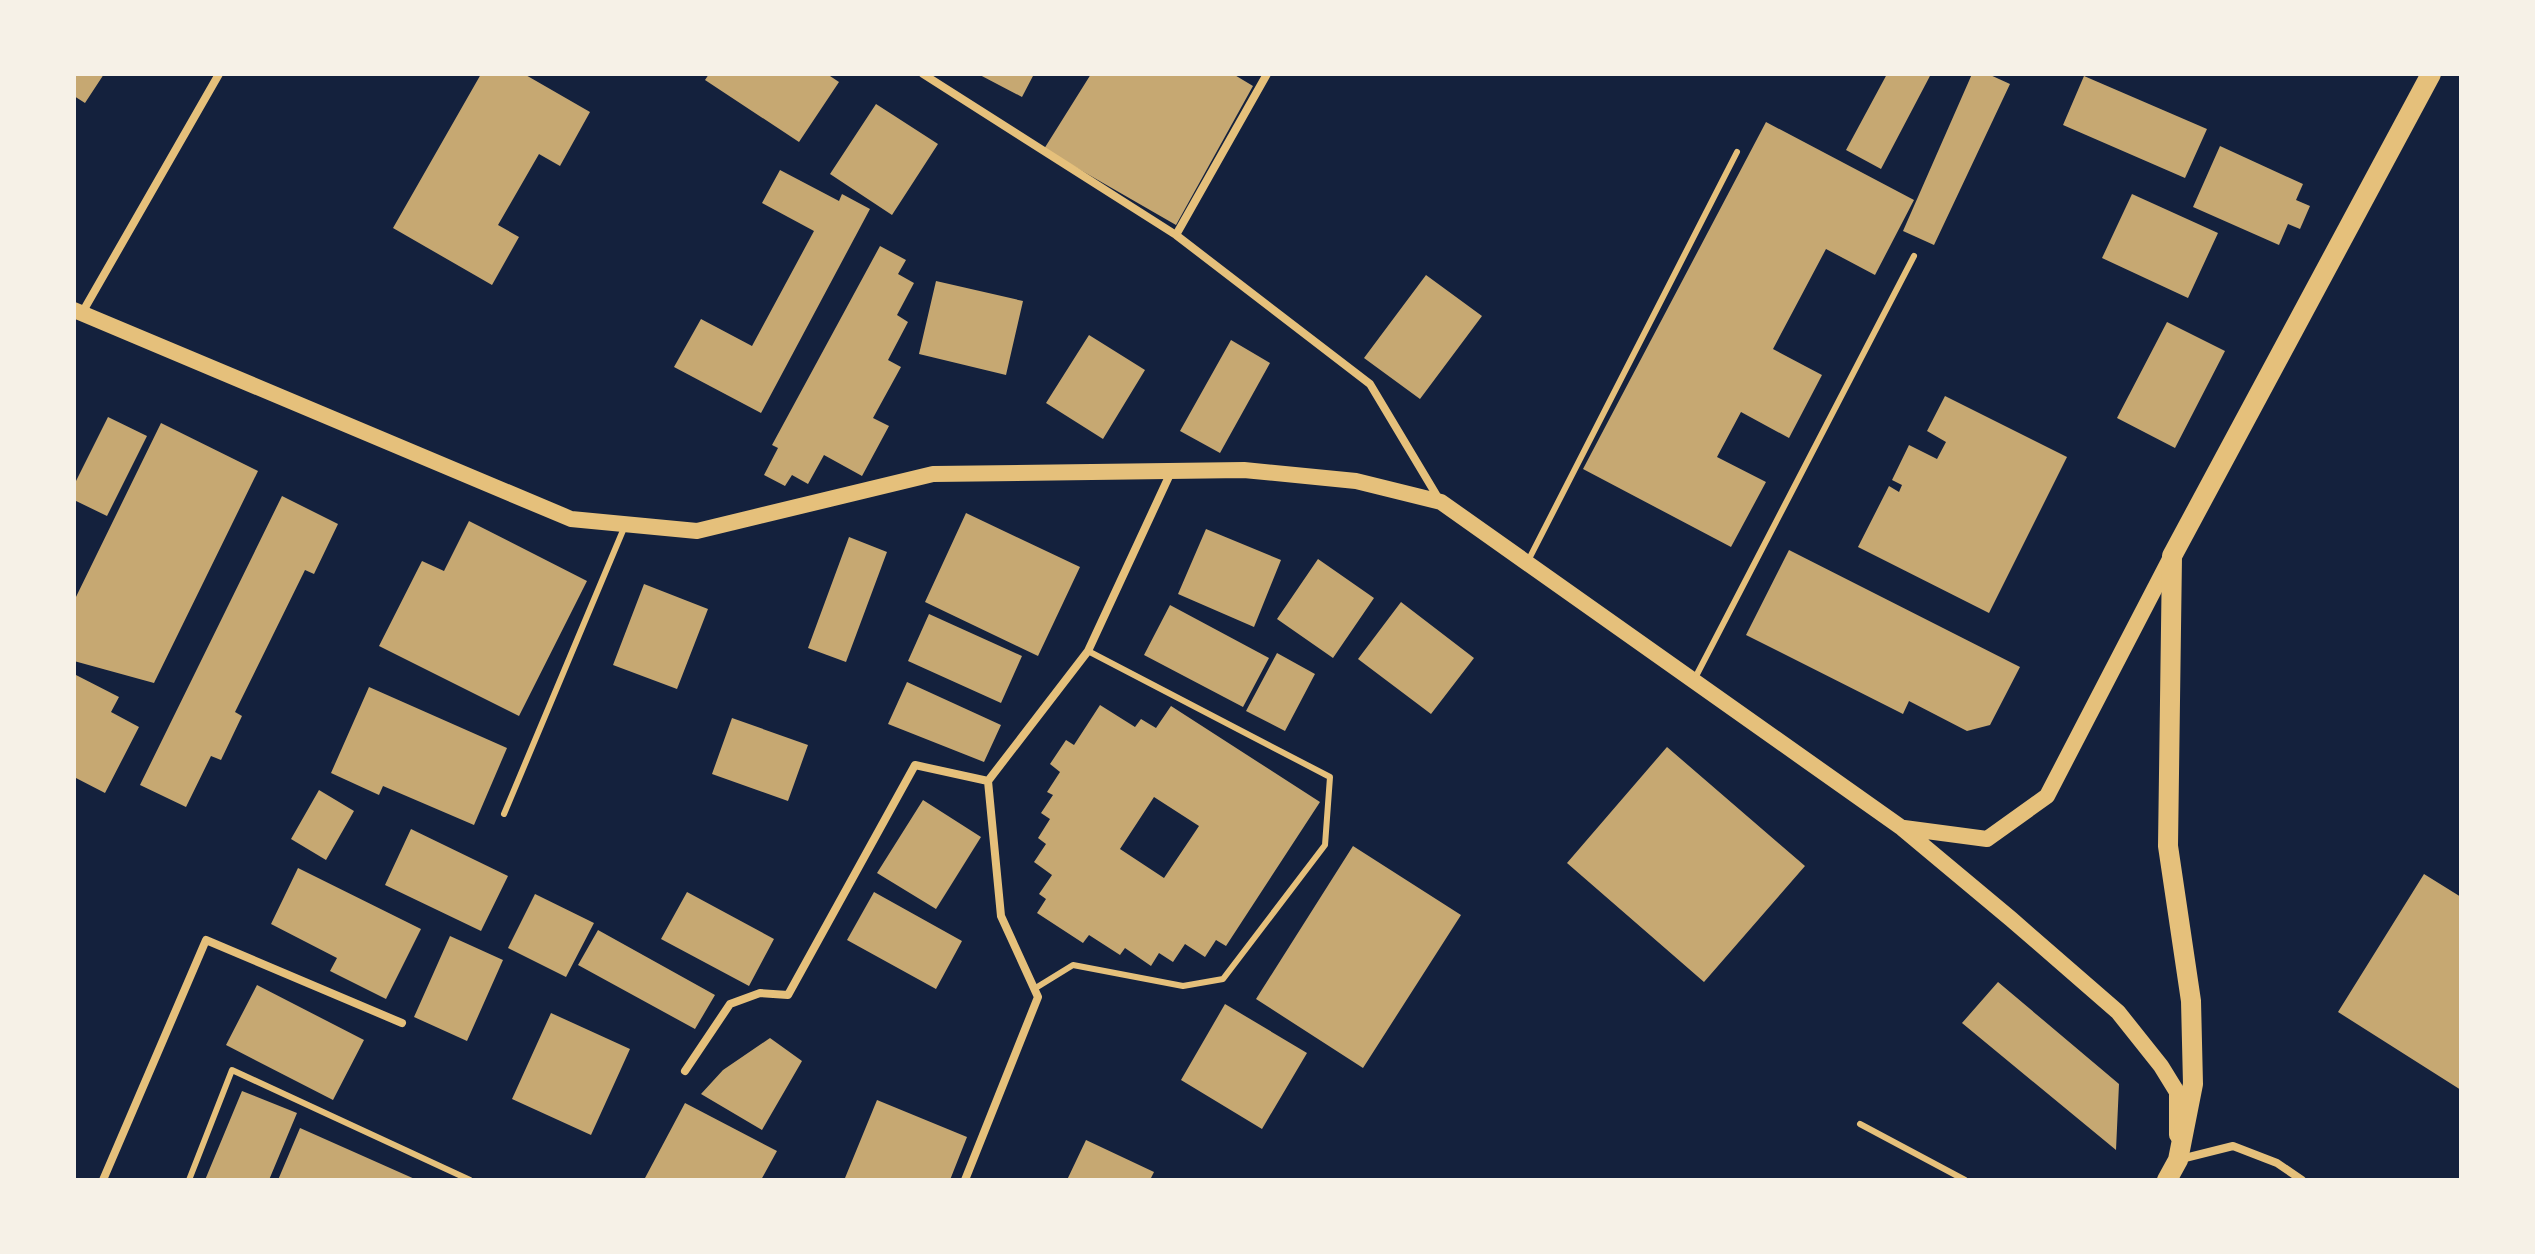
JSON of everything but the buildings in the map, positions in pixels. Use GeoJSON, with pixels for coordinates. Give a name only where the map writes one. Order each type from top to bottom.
{"type":"FeatureCollection","features":[{"type":"Feature","properties":{"kind":"main road"},"geometry":{"type":"LineString","coordinates":[[1902,828],[1987,839],[2047,796],[2431,74]]}},
{"type":"Feature","properties":{"kind":"main road"},"geometry":{"type":"LineString","coordinates":[[78,311],[571,519],[697,531],[933,474],[1244,470],[1356,481],[1441,502],[1902,828],[2118,1012],[2161,1066],[2177,1092],[2178,1160]]}},
{"type":"Feature","properties":{"kind":"main road"},"geometry":{"type":"LineString","coordinates":[[2167,1180],[2178,1160],[2193,1084],[2191,1001],[2168,846],[2172,556]]}},
{"type":"Feature","properties":{"kind":"street"},"geometry":{"type":"LineString","coordinates":[[78,311],[219,74]]}},
{"type":"Feature","properties":{"kind":"street"},"geometry":{"type":"LineString","coordinates":[[923,74],[1176,235],[1370,384],[1441,502]]}},
{"type":"Feature","properties":{"kind":"street"},"geometry":{"type":"LineString","coordinates":[[1176,235],[1267,74]]}},
{"type":"Feature","properties":{"kind":"street"},"geometry":{"type":"LineString","coordinates":[[965,1180],[1038,997],[1001,916],[988,781],[1088,651],[1171,472]]}},
{"type":"Feature","properties":{"kind":"street"},"geometry":{"type":"LineString","coordinates":[[685,1071],[730,1004],[760,993],[788,995],[915,765],[988,781]]}},
{"type":"Feature","properties":{"kind":"street"},"geometry":{"type":"LineString","coordinates":[[103,1180],[206,940],[402,1023]]}},
{"type":"Feature","properties":{"kind":"street"},"geometry":{"type":"LineString","coordinates":[[2178,1160],[2233,1146],[2277,1163],[2302,1180]]}},
{"type":"Feature","properties":{"kind":"lane"},"geometry":{"type":"LineString","coordinates":[[1527,563],[1737,152]]}},
{"type":"Feature","properties":{"kind":"lane"},"geometry":{"type":"LineString","coordinates":[[1694,680],[1914,256]]}},
{"type":"Feature","properties":{"kind":"lane"},"geometry":{"type":"LineString","coordinates":[[504,814],[625,524]]}},
{"type":"Feature","properties":{"kind":"lane"},"geometry":{"type":"LineString","coordinates":[[1034,989],[1073,965],[1183,986],[1223,979],[1325,845],[1330,777],[1088,651]]}},
{"type":"Feature","properties":{"kind":"lane"},"geometry":{"type":"LineString","coordinates":[[189,1180],[232,1070],[470,1180]]}},
{"type":"Feature","properties":{"kind":"lane"},"geometry":{"type":"LineString","coordinates":[[1860,1124],[1965,1180]]}}]}
